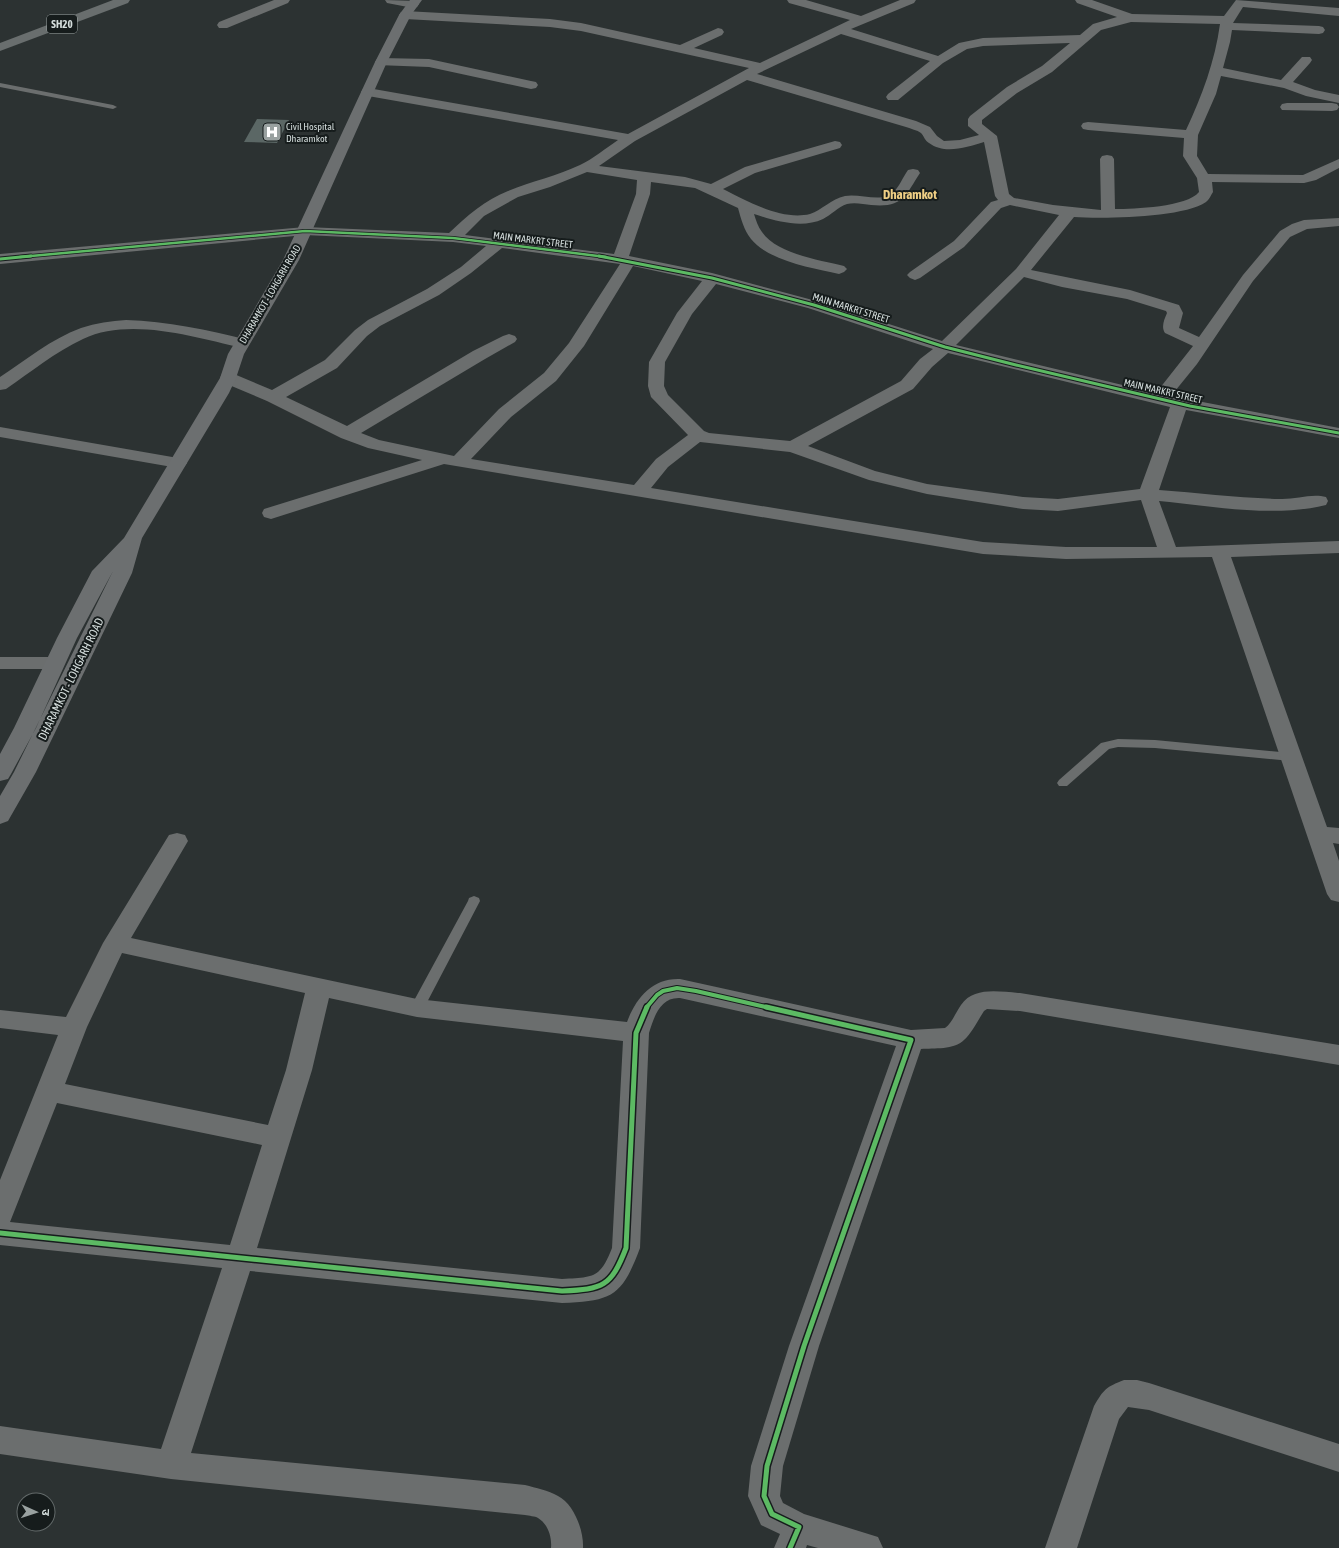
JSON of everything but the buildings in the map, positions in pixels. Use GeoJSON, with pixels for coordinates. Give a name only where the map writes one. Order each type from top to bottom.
{"type":"FeatureCollection","features":[{"type":"Feature","properties":{"kind":"main road","name":"SH20"},"geometry":{"type":"LineString","coordinates":[[0,47],[124,0]]}},
{"type":"Feature","properties":{"kind":"street"},"geometry":{"type":"LineString","coordinates":[[223,25],[284,0]]}},
{"type":"Feature","properties":{"kind":"street"},"geometry":{"type":"LineString","coordinates":[[390,0],[415,2]]}},
{"type":"Feature","properties":{"kind":"street"},"geometry":{"type":"LineString","coordinates":[[793,0],[862,20]]}},
{"type":"Feature","properties":{"kind":"street"},"geometry":{"type":"LineString","coordinates":[[453,238],[479,213],[513,194],[545,184],[586,168],[630,138],[761,67],[862,20],[910,0]]}},
{"type":"Feature","properties":{"kind":"street"},"geometry":{"type":"LineString","coordinates":[[1081,0],[1132,18]]}},
{"type":"Feature","properties":{"kind":"street"},"geometry":{"type":"LineString","coordinates":[[915,275],[959,244],[996,205],[1009,202],[1072,211],[1108,214],[1151,211],[1187,205],[1200,199],[1206,192],[1204,178],[1190,156],[1191,135],[1209,94],[1224,42],[1227,23],[1241,1],[1339,12]]}},
{"type":"Feature","properties":{"kind":"street","name":"DHARAMKOT - LOHGARH ROAD"},"geometry":{"type":"LineString","coordinates":[[0,774],[25,728],[55,663],[102,571],[133,538],[228,378],[236,354],[291,260],[382,62],[405,15],[415,2]]}},
{"type":"Feature","properties":{"kind":"street"},"geometry":{"type":"LineString","coordinates":[[405,15],[550,23],[581,27],[761,67]]}},
{"type":"Feature","properties":{"kind":"street"},"geometry":{"type":"LineString","coordinates":[[1009,202],[1002,196],[990,136],[975,126],[974,119],[1012,90],[1048,69],[1096,27],[1132,18],[1319,30]]}},
{"type":"Feature","properties":{"kind":"street"},"geometry":{"type":"LineString","coordinates":[[840,30],[939,60]]}},
{"type":"Feature","properties":{"kind":"street"},"geometry":{"type":"LineString","coordinates":[[682,49],[718,32]]}},
{"type":"Feature","properties":{"kind":"street"},"geometry":{"type":"LineString","coordinates":[[892,97],[939,60],[963,46],[983,42],[1081,39]]}},
{"type":"Feature","properties":{"kind":"street"},"geometry":{"type":"LineString","coordinates":[[1284,84],[1306,60]]}},
{"type":"Feature","properties":{"kind":"street"},"geometry":{"type":"LineString","coordinates":[[382,62],[429,63],[531,85]]}},
{"type":"Feature","properties":{"kind":"street"},"geometry":{"type":"LineString","coordinates":[[1216,71],[1284,84],[1310,93],[1339,99]]}},
{"type":"Feature","properties":{"kind":"street"},"geometry":{"type":"LineString","coordinates":[[746,75],[911,124],[925,130],[932,139],[940,144],[960,144],[990,136]]}},
{"type":"Feature","properties":{"kind":"street"},"geometry":{"type":"LineString","coordinates":[[368,92],[630,138]]}},
{"type":"Feature","properties":{"kind":"street"},"geometry":{"type":"LineString","coordinates":[[1287,106],[1339,107]]}},
{"type":"Feature","properties":{"kind":"street"},"geometry":{"type":"LineString","coordinates":[[1088,126],[1191,135]]}},
{"type":"Feature","properties":{"kind":"street"},"geometry":{"type":"LineString","coordinates":[[711,189],[750,170],[835,145]]}},
{"type":"Feature","properties":{"kind":"street"},"geometry":{"type":"LineString","coordinates":[[1106,159],[1108,214]]}},
{"type":"Feature","properties":{"kind":"street"},"geometry":{"type":"LineString","coordinates":[[1204,178],[1304,179],[1339,163]]}},
{"type":"Feature","properties":{"kind":"street"},"geometry":{"type":"LineString","coordinates":[[586,168],[698,184],[760,212],[787,217],[810,218],[841,201],[850,199],[877,201],[889,200],[897,197],[913,173]]}},
{"type":"Feature","properties":{"kind":"street"},"geometry":{"type":"LineString","coordinates":[[271,513],[450,461],[504,413],[550,378],[576,346],[624,260],[643,194],[644,177]]}},
{"type":"Feature","properties":{"kind":"street"},"geometry":{"type":"LineString","coordinates":[[744,205],[750,224],[758,237],[776,250],[801,260],[839,269]]}},
{"type":"Feature","properties":{"kind":"street"},"geometry":{"type":"LineString","coordinates":[[793,447],[907,385],[926,364],[1021,272],[1049,236],[1072,211]]}},
{"type":"Feature","properties":{"kind":"street"},"geometry":{"type":"LineString","coordinates":[[1160,399],[1191,360],[1248,278],[1285,234],[1292,228],[1302,224],[1339,222]]}},
{"type":"Feature","properties":{"kind":"street","name":"MAIN MARKRT STREET"},"geometry":{"type":"LineString","coordinates":[[0,259],[304,231],[453,238],[499,243],[624,260],[712,278],[814,305],[945,347],[1180,404],[1339,433]]}},
{"type":"Feature","properties":{"kind":"street"},"geometry":{"type":"LineString","coordinates":[[273,397],[331,364],[361,333],[374,323],[433,292],[466,270],[499,243]]}},
{"type":"Feature","properties":{"kind":"street"},"geometry":{"type":"LineString","coordinates":[[1021,272],[1062,282],[1130,295],[1173,308],[1175,313],[1171,324],[1171,330],[1202,344]]}},
{"type":"Feature","properties":{"kind":"street"},"geometry":{"type":"LineString","coordinates":[[712,278],[685,313],[657,362],[656,375],[657,391],[660,397],[698,435],[706,438],[793,447],[869,475],[927,489],[986,498],[1058,505],[1148,494],[1254,504],[1286,505],[1319,501]]}},
{"type":"Feature","properties":{"kind":"street"},"geometry":{"type":"LineString","coordinates":[[0,385],[63,344],[87,332],[102,328],[160,326],[242,343]]}},
{"type":"Feature","properties":{"kind":"street"},"geometry":{"type":"LineString","coordinates":[[347,434],[479,354],[509,339]]}},
{"type":"Feature","properties":{"kind":"street"},"geometry":{"type":"LineString","coordinates":[[228,378],[273,397],[347,434],[374,444],[450,461],[983,548],[1066,552],[1169,553],[1339,547]]}},
{"type":"Feature","properties":{"kind":"street"},"geometry":{"type":"LineString","coordinates":[[1169,553],[1148,494],[1180,404]]}},
{"type":"Feature","properties":{"kind":"street"},"geometry":{"type":"LineString","coordinates":[[0,432],[178,463]]}},
{"type":"Feature","properties":{"kind":"street"},"geometry":{"type":"LineString","coordinates":[[638,491],[662,463],[698,435]]}},
{"type":"Feature","properties":{"kind":"street","name":"DHARAMKOT - LOHGARH ROAD"},"geometry":{"type":"LineString","coordinates":[[0,816],[25,772],[122,573],[133,538]]}},
{"type":"Feature","properties":{"kind":"street"},"geometry":{"type":"LineString","coordinates":[[1219,551],[1291,757],[1328,835],[1339,894]]}},
{"type":"Feature","properties":{"kind":"street"},"geometry":{"type":"LineString","coordinates":[[0,663],[55,663]]}},
{"type":"Feature","properties":{"kind":"street"},"geometry":{"type":"LineString","coordinates":[[1,1210],[74,1027],[115,943],[177,841]]}},
{"type":"Feature","properties":{"kind":"street"},"geometry":{"type":"LineString","coordinates":[[115,943],[417,1008],[636,1033]]}},
{"type":"Feature","properties":{"kind":"street"},"geometry":{"type":"LineString","coordinates":[[171,1465],[240,1258],[278,1138],[299,1070],[319,987]]}},
{"type":"Feature","properties":{"kind":"street"},"geometry":{"type":"LineString","coordinates":[[0,1233],[562,1291],[592,1290],[608,1283],[619,1268],[626,1248],[636,1033],[645,1008],[656,993],[672,988],[696,990],[911,1040],[950,1037],[956,1033],[975,1004],[985,1000],[999,1000],[1020,1002],[1339,1055]]}},
{"type":"Feature","properties":{"kind":"street"},"geometry":{"type":"LineString","coordinates":[[0,1019],[74,1027]]}},
{"type":"Feature","properties":{"kind":"street"},"geometry":{"type":"LineString","coordinates":[[867,1548],[795,1538],[772,1514],[764,1496],[767,1466],[804,1346],[911,1040]]}},
{"type":"Feature","properties":{"kind":"street"},"geometry":{"type":"LineString","coordinates":[[49,1091],[278,1138]]}},
{"type":"Feature","properties":{"kind":"street"},"geometry":{"type":"LineString","coordinates":[[1061,1548],[1105,1416],[1115,1399],[1125,1393],[1138,1393],[1339,1458]]}},
{"type":"Feature","properties":{"kind":"street"},"geometry":{"type":"LineString","coordinates":[[0,1440],[171,1465],[525,1500],[549,1507],[564,1526],[568,1543],[567,1548]]}},
{"type":"Feature","properties":{"kind":"lane"},"geometry":{"type":"LineString","coordinates":[[0,85],[113,107]]}},
{"type":"Feature","properties":{"kind":"lane"},"geometry":{"type":"LineString","coordinates":[[1063,783],[1105,746],[1118,743],[1155,744],[1291,757]]}},
{"type":"Feature","properties":{"kind":"lane"},"geometry":{"type":"LineString","coordinates":[[417,1008],[474,901]]}},
{"type":"Feature","properties":{"kind":"cycle path"},"geometry":{"type":"LineString","coordinates":[[0,259],[305,231],[453,238],[540,248],[620,259],[712,278],[814,305],[945,347],[1016,365],[1190,406],[1339,433]]}},
{"type":"Feature","properties":{"kind":"cycle path"},"geometry":{"type":"LineString","coordinates":[[0,1233],[562,1291],[588,1289],[604,1284],[610,1279],[616,1272],[626,1248],[636,1033],[644,1012],[657,995],[663,991],[680,988],[911,1040],[804,1346],[767,1466],[764,1496],[772,1514],[799,1527],[790,1548]]}},
{"type":"Feature","properties":{"kind":"place","name":"Civil Hospital Dharamkot"},"geometry":{"type":"Point","coordinates":[272,132]}},
{"type":"Feature","properties":{"kind":"district","name":"Dharamkot"},"geometry":{"type":"Point","coordinates":[910,194]}}]}
